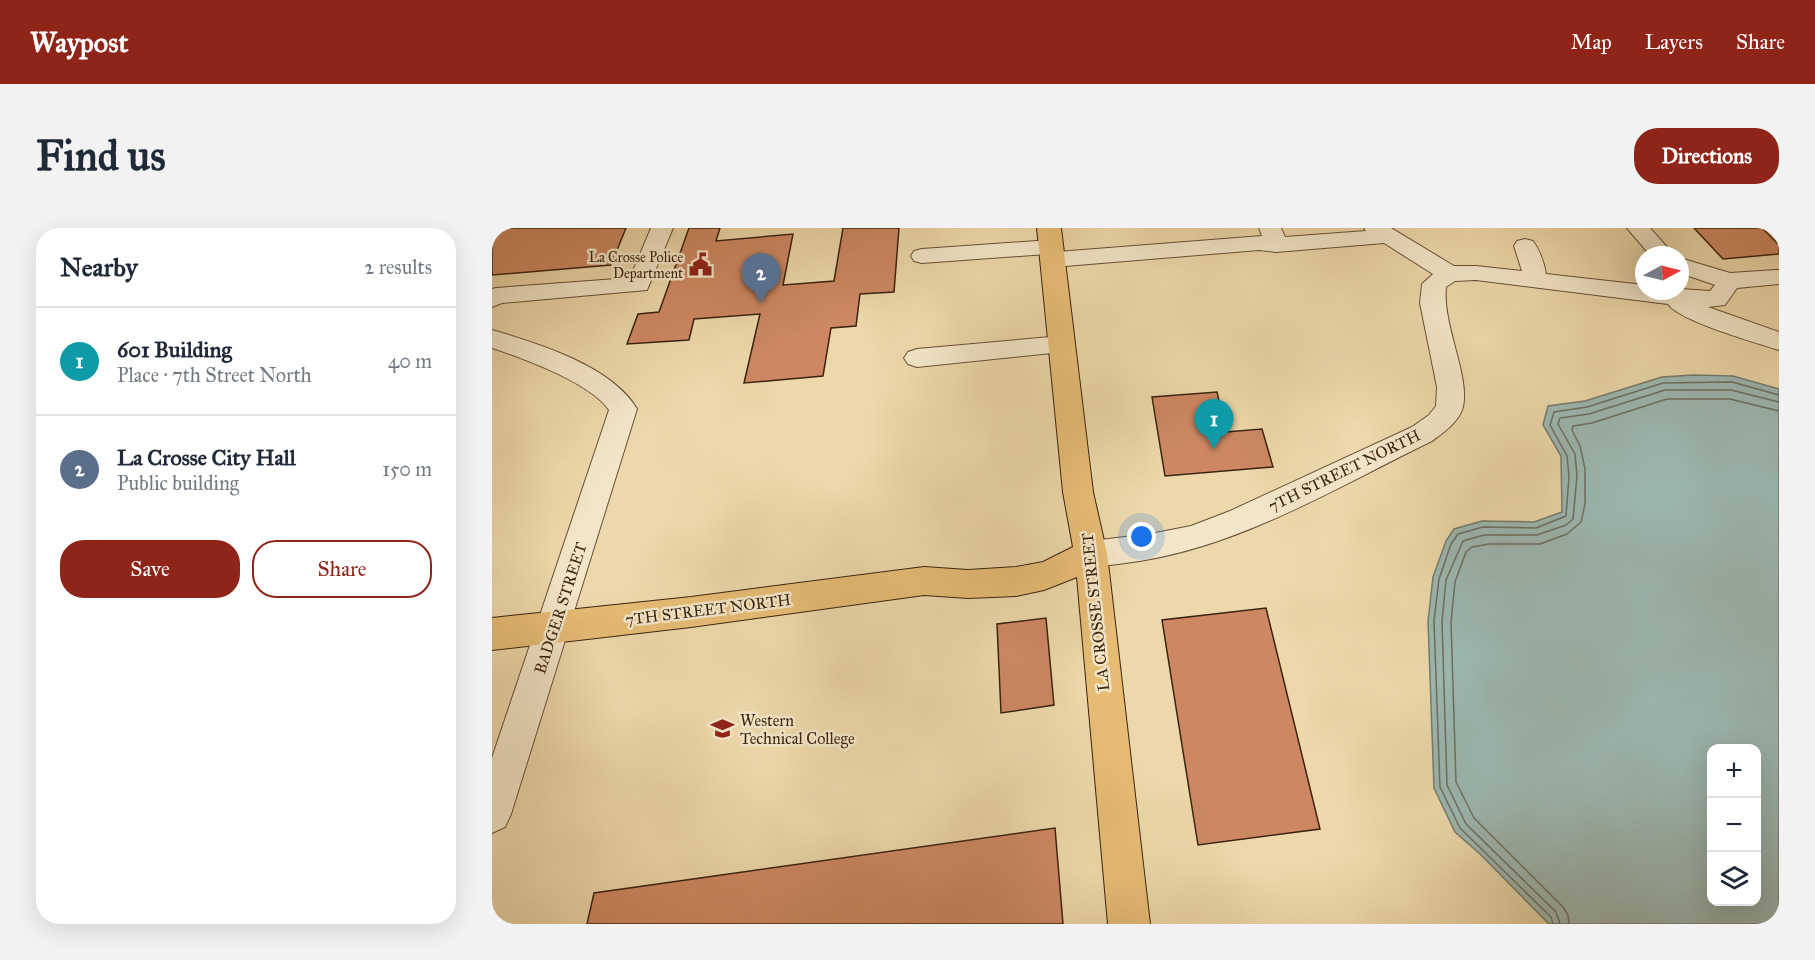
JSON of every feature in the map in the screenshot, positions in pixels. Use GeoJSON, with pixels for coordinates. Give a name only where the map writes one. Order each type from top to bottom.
{"type":"FeatureCollection","features":[{"type":"Feature","properties":{"kind":"main road","name":"LA CROSSE STREET"},"geometry":{"type":"LineString","coordinates":[[1051,245],[1078,492],[1091,554],[1129,924]]}},
{"type":"Feature","properties":{"kind":"main road","name":"7TH STREET NORTH"},"geometry":{"type":"LineString","coordinates":[[492,634],[690,612],[924,581],[952,585],[1044,576],[1091,554]]}},
{"type":"Feature","properties":{"kind":"street"},"geometry":{"type":"LineString","coordinates":[[492,299],[496,296],[639,285],[662,228]]}},
{"type":"Feature","properties":{"kind":"street"},"geometry":{"type":"LineString","coordinates":[[1638,228],[1655,246]]}},
{"type":"Feature","properties":{"kind":"street"},"geometry":{"type":"LineString","coordinates":[[922,256],[1051,245],[1259,243],[1273,237],[1382,232],[1450,274],[1476,273],[1535,280],[1600,280],[1635,288]]}},
{"type":"Feature","properties":{"kind":"street"},"geometry":{"type":"LineString","coordinates":[[1525,246],[1533,264],[1535,280]]}},
{"type":"Feature","properties":{"kind":"street"},"geometry":{"type":"LineString","coordinates":[[1689,268],[1729,281],[1776,277]]}},
{"type":"Feature","properties":{"kind":"street","name":"7TH STREET NORTH"},"geometry":{"type":"LineString","coordinates":[[1091,554],[1150,547],[1193,538],[1242,520],[1422,434],[1439,422],[1449,408],[1450,387],[1432,303],[1434,284],[1450,274]]}},
{"type":"Feature","properties":{"kind":"street"},"geometry":{"type":"LineString","coordinates":[[1689,297],[1716,299],[1724,291],[1729,281]]}},
{"type":"Feature","properties":{"kind":"street"},"geometry":{"type":"LineString","coordinates":[[1675,300],[1710,318],[1779,341]]}},
{"type":"Feature","properties":{"kind":"street","name":"BADGER STREET"},"geometry":{"type":"LineString","coordinates":[[492,339],[560,365],[615,396],[621,402],[623,409],[492,813]]}},
{"type":"Feature","properties":{"kind":"street"},"geometry":{"type":"LineString","coordinates":[[917,358],[1062,345]]}},
{"type":"Feature","properties":{"kind":"water"},"geometry":{"type":"Polygon","coordinates":[[[1693,375],[1733,376],[1779,389],[1779,924],[1549,924],[1455,832],[1434,788],[1428,621],[1433,577],[1446,541],[1454,529],[1482,521],[1534,522],[1562,512],[1561,456],[1543,425],[1548,406],[1585,401],[1662,377],[1693,375]]]}},
{"type":"Feature","properties":{"kind":"building"},"geometry":{"type":"Polygon","coordinates":[[[492,228],[626,228],[611,265],[492,275],[492,228]]]}},
{"type":"Feature","properties":{"kind":"building"},"geometry":{"type":"Polygon","coordinates":[[[689,228],[720,228],[716,241],[793,234],[783,285],[834,281],[843,228],[899,228],[894,292],[860,294],[856,326],[831,328],[823,376],[744,383],[760,314],[694,319],[689,340],[627,344],[638,314],[659,312],[689,228]]]}},
{"type":"Feature","properties":{"kind":"building"},"geometry":{"type":"Polygon","coordinates":[[[1694,228],[1762,228],[1779,245],[1779,254],[1723,259],[1694,228]]]}},
{"type":"Feature","properties":{"kind":"building"},"geometry":{"type":"Polygon","coordinates":[[[1217,392],[1226,432],[1262,429],[1273,467],[1165,476],[1152,397],[1217,392]]]}},
{"type":"Feature","properties":{"kind":"building"},"geometry":{"type":"Polygon","coordinates":[[[1266,608],[1320,829],[1198,845],[1162,620],[1266,608]]]}},
{"type":"Feature","properties":{"kind":"building"},"geometry":{"type":"Polygon","coordinates":[[[1046,618],[1054,705],[1001,713],[997,624],[1046,618]]]}},
{"type":"Feature","properties":{"kind":"building"},"geometry":{"type":"Polygon","coordinates":[[[1055,828],[1063,924],[587,924],[594,893],[1055,828]]]}},
{"type":"Feature","properties":{"kind":"place","name":"La Crosse Police Department"},"geometry":{"type":"Point","coordinates":[701,265]}},
{"type":"Feature","properties":{"kind":"place","name":"La Crosse City Hall"},"geometry":{"type":"Point","coordinates":[761,303]}},
{"type":"Feature","properties":{"kind":"place","name":"601 Building"},"geometry":{"type":"Point","coordinates":[1214,449]}},
{"type":"Feature","properties":{"kind":"place","name":"Western Technical College"},"geometry":{"type":"Point","coordinates":[722,729]}}]}
